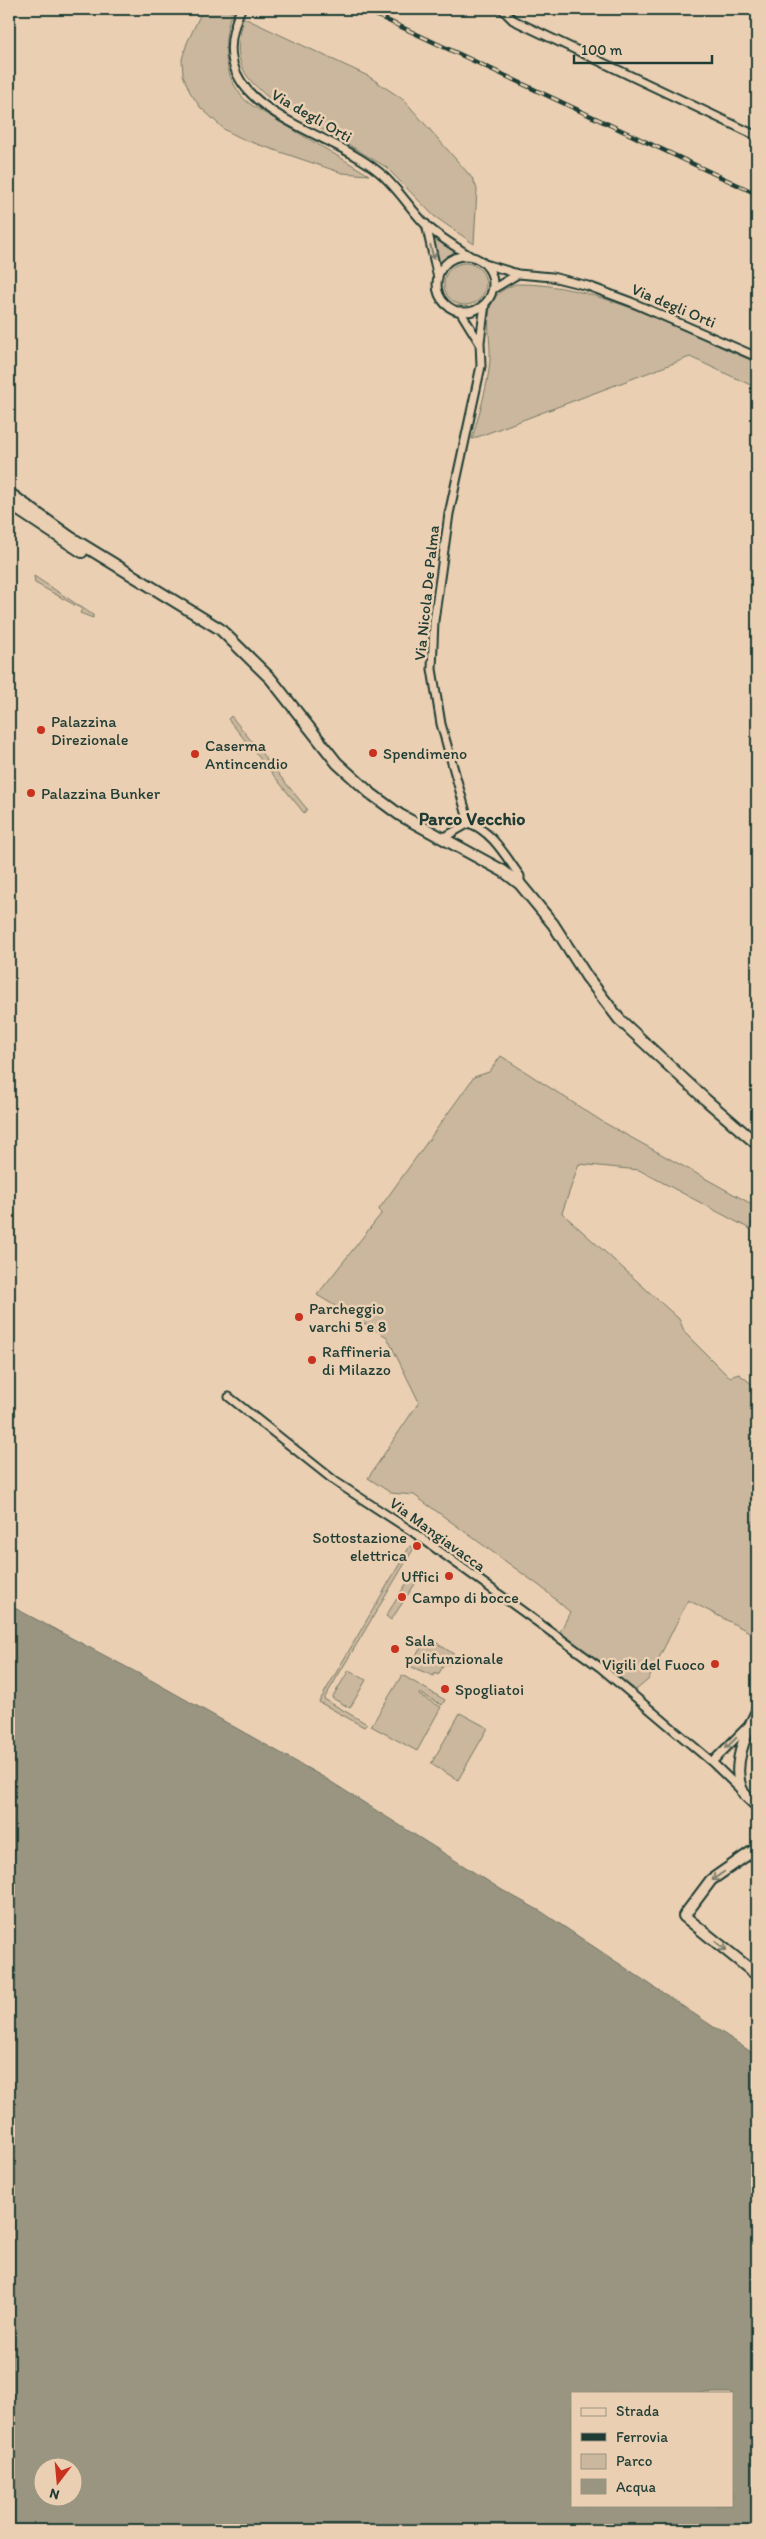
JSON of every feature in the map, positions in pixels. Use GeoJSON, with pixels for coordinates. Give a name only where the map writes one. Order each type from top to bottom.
{"type":"FeatureCollection","features":[{"type":"Feature","properties":{"kind":"main road"},"geometry":{"type":"LineString","coordinates":[[9,493],[70,537],[139,580],[189,608],[220,629],[271,679],[337,763],[351,777],[400,815],[503,871],[520,884],[553,924],[587,977],[619,1019],[699,1094],[757,1144]]}},
{"type":"Feature","properties":{"kind":"main road"},"geometry":{"type":"LineString","coordinates":[[9,504],[83,553],[139,580]]}},
{"type":"Feature","properties":{"kind":"main road"},"geometry":{"type":"LineString","coordinates":[[757,1711],[751,1723],[738,1770],[743,1792],[757,1806]]}},
{"type":"Feature","properties":{"kind":"main road"},"geometry":{"type":"LineString","coordinates":[[757,1848],[711,1880],[684,1916],[757,1976]]}},
{"type":"Feature","properties":{"kind":"street"},"geometry":{"type":"LineString","coordinates":[[502,9],[513,20],[756,135]]}},
{"type":"Feature","properties":{"kind":"street","name":"Via degli Orti"},"geometry":{"type":"LineString","coordinates":[[240,11],[232,35],[231,55],[236,73],[246,90],[264,105],[377,170],[426,224],[470,256]]}},
{"type":"Feature","properties":{"kind":"street","name":"Via degli Orti"},"geometry":{"type":"LineString","coordinates":[[426,224],[438,279]]}},
{"type":"Feature","properties":{"kind":"street"},"geometry":{"type":"LineString","coordinates":[[493,288],[490,272],[485,264],[470,256],[453,259],[441,271],[438,279],[440,296],[452,308],[460,311],[469,311],[484,304],[493,288],[518,274]]}},
{"type":"Feature","properties":{"kind":"street","name":"Via degli Orti"},"geometry":{"type":"LineString","coordinates":[[485,264],[518,274],[552,277],[588,286],[631,302],[757,357]]}},
{"type":"Feature","properties":{"kind":"street","name":"Via Nicola De Palma"},"geometry":{"type":"LineString","coordinates":[[469,823],[441,724],[432,669],[434,621],[449,514],[481,366],[480,342],[484,304]]}},
{"type":"Feature","properties":{"kind":"street"},"geometry":{"type":"LineString","coordinates":[[460,311],[480,342]]}},
{"type":"Feature","properties":{"kind":"street"},"geometry":{"type":"LineString","coordinates":[[443,838],[469,823],[481,828],[491,837],[520,876],[520,884]]}},
{"type":"Feature","properties":{"kind":"street","name":"Via Mangiavacca"},"geometry":{"type":"LineString","coordinates":[[229,1397],[336,1482],[413,1532],[601,1668],[712,1762],[743,1792]]}},
{"type":"Feature","properties":{"kind":"street"},"geometry":{"type":"LineString","coordinates":[[712,1762],[751,1723]]}},
{"type":"Feature","properties":{"kind":"green space"},"geometry":{"type":"Polygon","coordinates":[[[203,9],[225,9],[368,76],[404,100],[473,179],[477,189],[474,244],[434,216],[386,167],[268,97],[259,89],[245,73],[241,65],[238,46],[243,23],[230,17],[226,37],[226,57],[230,76],[240,94],[258,110],[369,175],[342,173],[245,140],[225,130],[200,107],[190,92],[183,75],[182,59],[187,43],[203,9]]]}},
{"type":"Feature","properties":{"kind":"green space"},"geometry":{"type":"Polygon","coordinates":[[[429,229],[461,253],[445,259],[439,268],[429,229]]]}},
{"type":"Feature","properties":{"kind":"green space"},"geometry":{"type":"Polygon","coordinates":[[[461,263],[469,263],[480,269],[486,284],[480,299],[469,305],[461,305],[450,299],[444,288],[444,280],[450,269],[461,263]]]}},
{"type":"Feature","properties":{"kind":"green space"},"geometry":{"type":"Polygon","coordinates":[[[516,284],[577,291],[639,311],[670,324],[757,363],[757,388],[690,357],[472,439],[489,370],[490,309],[492,302],[499,293],[516,284]]]}},
{"type":"Feature","properties":{"kind":"green space"},"geometry":{"type":"Polygon","coordinates":[[[34,576],[93,615],[93,618],[80,613],[82,609],[35,583],[34,576]]]}},
{"type":"Feature","properties":{"kind":"green space"},"geometry":{"type":"Polygon","coordinates":[[[231,716],[307,809],[304,813],[228,719],[231,716]]]}},
{"type":"Feature","properties":{"kind":"green space"},"geometry":{"type":"Polygon","coordinates":[[[501,1056],[603,1122],[757,1207],[750,1229],[639,1170],[579,1164],[562,1213],[679,1319],[685,1333],[729,1377],[739,1374],[757,1388],[757,1636],[688,1600],[648,1680],[636,1690],[560,1632],[570,1612],[541,1587],[414,1495],[391,1493],[368,1478],[419,1402],[387,1337],[317,1295],[381,1214],[379,1209],[474,1077],[489,1072],[501,1056]]]}},
{"type":"Feature","properties":{"kind":"green space"},"geometry":{"type":"Polygon","coordinates":[[[410,1546],[414,1548],[324,1699],[367,1724],[364,1727],[319,1702],[410,1546]]]}},
{"type":"Feature","properties":{"kind":"green space","name":"Campo di bocce"},"geometry":{"type":"Polygon","coordinates":[[[413,1573],[419,1578],[391,1620],[386,1616],[413,1573]]]}},
{"type":"Feature","properties":{"kind":"green space"},"geometry":{"type":"Polygon","coordinates":[[[428,1637],[455,1655],[448,1665],[445,1663],[438,1675],[435,1673],[434,1676],[409,1666],[428,1637]]]}},
{"type":"Feature","properties":{"kind":"green space"},"geometry":{"type":"Polygon","coordinates":[[[349,1670],[366,1680],[350,1708],[332,1698],[349,1670]]]}},
{"type":"Feature","properties":{"kind":"green space"},"geometry":{"type":"Polygon","coordinates":[[[402,1675],[445,1700],[442,1705],[420,1693],[419,1695],[441,1707],[417,1751],[371,1726],[402,1675]]]}},
{"type":"Feature","properties":{"kind":"green space"},"geometry":{"type":"Polygon","coordinates":[[[460,1713],[488,1728],[458,1780],[431,1764],[460,1713]]]}},
{"type":"Feature","properties":{"kind":"water"},"geometry":{"type":"Polygon","coordinates":[[[9,1605],[149,1679],[325,1778],[502,1890],[542,1912],[757,2056],[757,2530],[9,2530],[9,1605]]]}},
{"type":"Feature","properties":{"kind":"railway"},"geometry":{"type":"LineString","coordinates":[[363,9],[757,194]]}},
{"type":"Feature","properties":{"kind":"place","name":"Palazzina Direzionale"},"geometry":{"type":"Point","coordinates":[41,730]}},
{"type":"Feature","properties":{"kind":"place","name":"Spendimeno"},"geometry":{"type":"Point","coordinates":[373,753]}},
{"type":"Feature","properties":{"kind":"place","name":"Caserma Antincendio"},"geometry":{"type":"Point","coordinates":[195,754]}},
{"type":"Feature","properties":{"kind":"place","name":"Palazzina Bunker"},"geometry":{"type":"Point","coordinates":[31,793]}},
{"type":"Feature","properties":{"kind":"place","name":"Parcheggio varchi 5 e 8"},"geometry":{"type":"Point","coordinates":[299,1317]}},
{"type":"Feature","properties":{"kind":"place","name":"Raffineria di Milazzo"},"geometry":{"type":"Point","coordinates":[312,1360]}},
{"type":"Feature","properties":{"kind":"place","name":"Sottostazione elettrica"},"geometry":{"type":"Point","coordinates":[417,1546]}},
{"type":"Feature","properties":{"kind":"place","name":"Uffici"},"geometry":{"type":"Point","coordinates":[449,1576]}},
{"type":"Feature","properties":{"kind":"place","name":"Campo di bocce"},"geometry":{"type":"Point","coordinates":[402,1597]}},
{"type":"Feature","properties":{"kind":"place","name":"Sala polifunzionale"},"geometry":{"type":"Point","coordinates":[395,1649]}},
{"type":"Feature","properties":{"kind":"place","name":"Vigili del Fuoco"},"geometry":{"type":"Point","coordinates":[715,1664]}},
{"type":"Feature","properties":{"kind":"place","name":"Spogliatoi"},"geometry":{"type":"Point","coordinates":[445,1689]}},
{"type":"Feature","properties":{"kind":"district","name":"Parco Vecchio"},"geometry":{"type":"Point","coordinates":[472,819]}}]}
